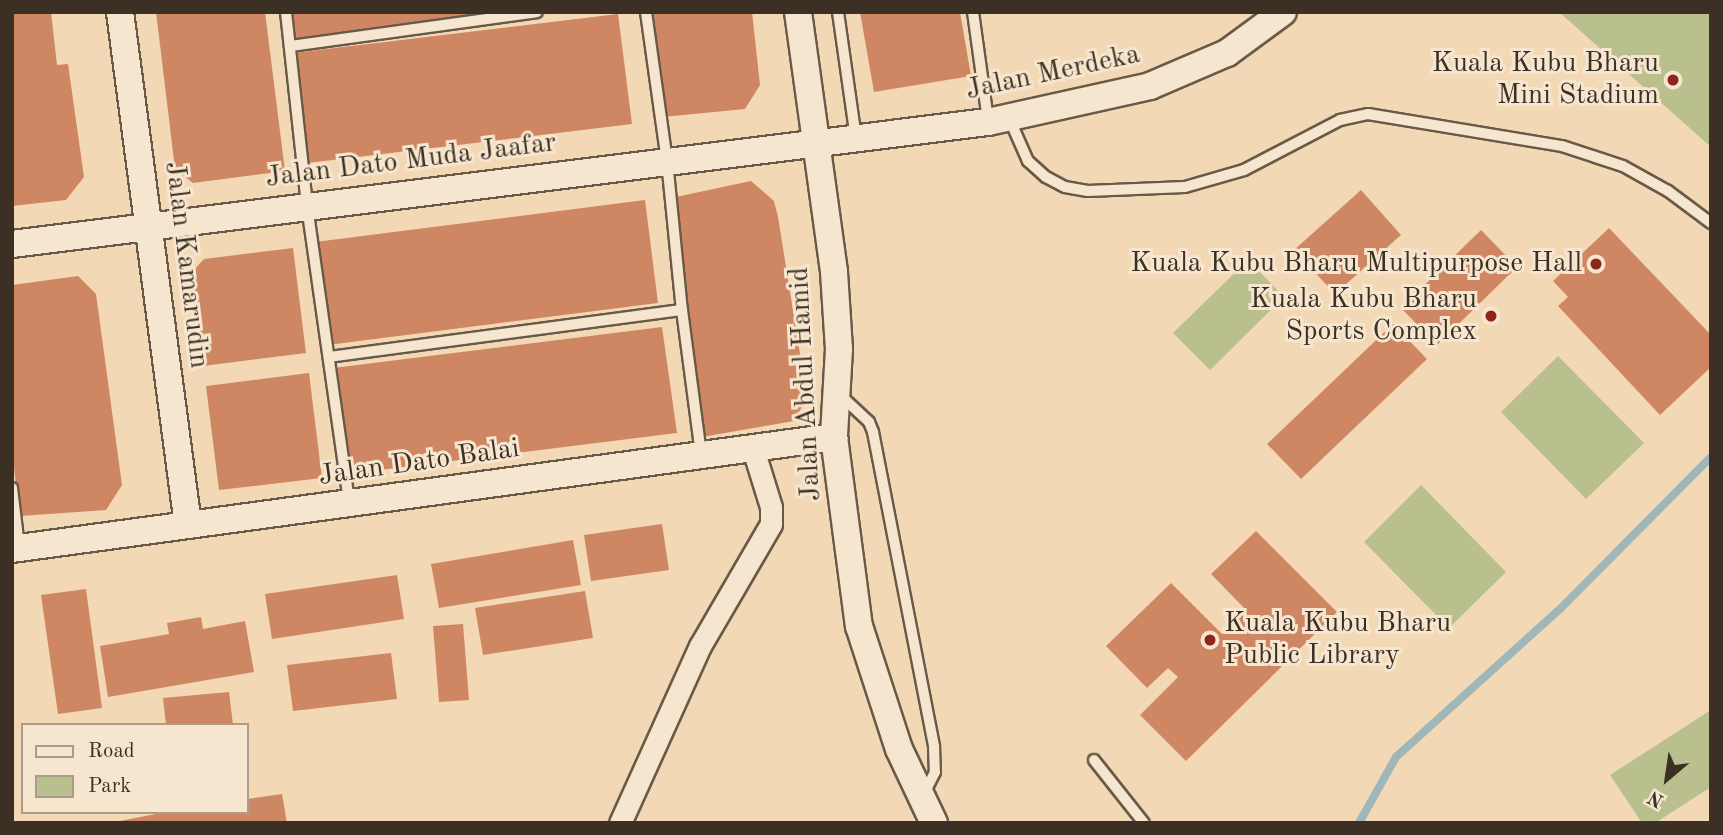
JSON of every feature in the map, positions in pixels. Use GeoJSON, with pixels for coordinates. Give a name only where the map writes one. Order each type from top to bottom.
{"type":"FeatureCollection","features":[{"type":"Feature","properties":{"kind":"street","name":"Jalan Kamarudin"},"geometry":{"type":"LineString","coordinates":[[120,12],[188,525]]}},
{"type":"Feature","properties":{"kind":"street","name":"Jalan Abdul Hamid"},"geometry":{"type":"LineString","coordinates":[[798,12],[819,144],[834,272],[839,349],[834,437],[859,626],[899,748],[920,799],[934,823]]}},
{"type":"Feature","properties":{"kind":"street","name":"Jalan Merdeka"},"geometry":{"type":"LineString","coordinates":[[819,144],[998,120],[1150,86],[1227,52],[1260,32],[1283,12]]}},
{"type":"Feature","properties":{"kind":"street","name":"Jalan Dato Muda Jaafar"},"geometry":{"type":"LineString","coordinates":[[12,244],[819,144]]}},
{"type":"Feature","properties":{"kind":"street","name":"Jalan Dato Balai"},"geometry":{"type":"LineString","coordinates":[[16,548],[834,437]]}},
{"type":"Feature","properties":{"kind":"street"},"geometry":{"type":"LineString","coordinates":[[620,823],[700,646],[771,524],[771,507],[753,449]]}},
{"type":"Feature","properties":{"kind":"lane"},"geometry":{"type":"LineString","coordinates":[[286,12],[307,206],[349,504]]}},
{"type":"Feature","properties":{"kind":"lane"},"geometry":{"type":"LineString","coordinates":[[290,46],[537,12]]}},
{"type":"Feature","properties":{"kind":"lane"},"geometry":{"type":"LineString","coordinates":[[646,12],[667,161],[682,310],[702,456]]}},
{"type":"Feature","properties":{"kind":"lane"},"geometry":{"type":"LineString","coordinates":[[838,12],[857,139]]}},
{"type":"Feature","properties":{"kind":"lane"},"geometry":{"type":"LineString","coordinates":[[973,12],[998,120],[1028,162],[1046,177],[1065,187],[1088,191],[1185,187],[1244,170],[1340,120],[1368,114],[1562,146],[1623,166],[1668,191],[1711,223]]}},
{"type":"Feature","properties":{"kind":"lane"},"geometry":{"type":"LineString","coordinates":[[329,357],[682,310]]}},
{"type":"Feature","properties":{"kind":"lane"},"geometry":{"type":"LineString","coordinates":[[837,392],[869,422],[873,432],[934,747],[935,772],[920,799]]}},
{"type":"Feature","properties":{"kind":"lane"},"geometry":{"type":"LineString","coordinates":[[12,488],[16,548]]}},
{"type":"Feature","properties":{"kind":"lane"},"geometry":{"type":"LineString","coordinates":[[1094,760],[1144,823]]}},
{"type":"Feature","properties":{"kind":"green space","name":"Kuala Kubu Bharu Mini Stadium"},"geometry":{"type":"Polygon","coordinates":[[[1559,12],[1711,12],[1711,147],[1559,12]]]}},
{"type":"Feature","properties":{"kind":"green space"},"geometry":{"type":"Polygon","coordinates":[[[1248,260],[1284,297],[1210,370],[1173,333],[1248,260]]]}},
{"type":"Feature","properties":{"kind":"green space"},"geometry":{"type":"Polygon","coordinates":[[[1558,356],[1644,443],[1586,499],[1501,412],[1558,356]]]}},
{"type":"Feature","properties":{"kind":"green space"},"geometry":{"type":"Polygon","coordinates":[[[1421,485],[1506,572],[1449,628],[1364,542],[1421,485]]]}},
{"type":"Feature","properties":{"kind":"green space"},"geometry":{"type":"Polygon","coordinates":[[[1711,710],[1711,787],[1655,823],[1642,823],[1610,775],[1711,710]]]}},
{"type":"Feature","properties":{"kind":"building"},"geometry":{"type":"Polygon","coordinates":[[[12,12],[51,12],[57,65],[68,64],[84,177],[66,200],[12,206],[12,12]]]}},
{"type":"Feature","properties":{"kind":"building"},"geometry":{"type":"Polygon","coordinates":[[[156,12],[265,12],[285,171],[193,183],[175,169],[156,12]]]}},
{"type":"Feature","properties":{"kind":"building"},"geometry":{"type":"Polygon","coordinates":[[[289,12],[488,12],[488,14],[293,40],[289,12]]]}},
{"type":"Feature","properties":{"kind":"building"},"geometry":{"type":"Polygon","coordinates":[[[648,12],[752,12],[760,85],[745,109],[663,117],[648,12]]]}},
{"type":"Feature","properties":{"kind":"building"},"geometry":{"type":"Polygon","coordinates":[[[860,12],[960,12],[971,76],[874,92],[860,12]]]}},
{"type":"Feature","properties":{"kind":"building"},"geometry":{"type":"Polygon","coordinates":[[[618,14],[632,124],[307,163],[293,53],[618,14]]]}},
{"type":"Feature","properties":{"kind":"building"},"geometry":{"type":"Polygon","coordinates":[[[751,181],[774,201],[807,398],[794,421],[702,437],[671,198],[751,181]]]}},
{"type":"Feature","properties":{"kind":"building"},"geometry":{"type":"Polygon","coordinates":[[[1361,190],[1401,235],[1335,294],[1294,250],[1361,190]]]}},
{"type":"Feature","properties":{"kind":"building"},"geometry":{"type":"Polygon","coordinates":[[[645,200],[658,303],[328,345],[315,242],[645,200]]]}},
{"type":"Feature","properties":{"kind":"building"},"geometry":{"type":"Polygon","coordinates":[[[1609,228],[1711,335],[1711,367],[1660,415],[1558,306],[1568,297],[1553,281],[1609,228]]]}},
{"type":"Feature","properties":{"kind":"building"},"geometry":{"type":"Polygon","coordinates":[[[1481,230],[1517,267],[1437,345],[1401,308],[1481,230]]]}},
{"type":"Feature","properties":{"kind":"building"},"geometry":{"type":"Polygon","coordinates":[[[293,248],[306,353],[203,366],[191,273],[204,259],[293,248]]]}},
{"type":"Feature","properties":{"kind":"building"},"geometry":{"type":"Polygon","coordinates":[[[78,276],[96,294],[122,485],[106,510],[20,516],[12,452],[12,285],[78,276]]]}},
{"type":"Feature","properties":{"kind":"building"},"geometry":{"type":"Polygon","coordinates":[[[1393,324],[1427,359],[1301,479],[1267,444],[1393,324]]]}},
{"type":"Feature","properties":{"kind":"building"},"geometry":{"type":"Polygon","coordinates":[[[662,327],[677,433],[347,474],[333,368],[662,327]]]}},
{"type":"Feature","properties":{"kind":"building"},"geometry":{"type":"Polygon","coordinates":[[[309,373],[322,478],[219,490],[206,386],[309,373]]]}},
{"type":"Feature","properties":{"kind":"building"},"geometry":{"type":"Polygon","coordinates":[[[662,524],[669,570],[591,581],[584,535],[662,524]]]}},
{"type":"Feature","properties":{"kind":"building","name":"Kuala Kubu Bharu Public Library"},"geometry":{"type":"Polygon","coordinates":[[[1256,531],[1337,612],[1186,761],[1140,715],[1178,677],[1168,668],[1147,688],[1106,646],[1171,583],[1222,634],[1246,610],[1211,574],[1256,531]]]}},
{"type":"Feature","properties":{"kind":"building"},"geometry":{"type":"Polygon","coordinates":[[[573,540],[581,585],[439,608],[431,564],[573,540]]]}},
{"type":"Feature","properties":{"kind":"building"},"geometry":{"type":"Polygon","coordinates":[[[397,575],[404,619],[272,639],[265,594],[397,575]]]}},
{"type":"Feature","properties":{"kind":"building"},"geometry":{"type":"Polygon","coordinates":[[[86,589],[102,708],[58,714],[41,595],[86,589]]]}},
{"type":"Feature","properties":{"kind":"building"},"geometry":{"type":"Polygon","coordinates":[[[585,591],[593,638],[483,655],[475,608],[585,591]]]}},
{"type":"Feature","properties":{"kind":"building"},"geometry":{"type":"Polygon","coordinates":[[[201,617],[203,629],[245,621],[254,672],[108,697],[100,646],[169,634],[167,623],[201,617]]]}},
{"type":"Feature","properties":{"kind":"building"},"geometry":{"type":"Polygon","coordinates":[[[463,624],[469,700],[439,702],[433,626],[463,624]]]}},
{"type":"Feature","properties":{"kind":"building"},"geometry":{"type":"Polygon","coordinates":[[[391,653],[397,699],[293,711],[287,665],[391,653]]]}},
{"type":"Feature","properties":{"kind":"building"},"geometry":{"type":"Polygon","coordinates":[[[229,692],[233,723],[166,723],[163,698],[229,692]]]}},
{"type":"Feature","properties":{"kind":"building"},"geometry":{"type":"Polygon","coordinates":[[[282,794],[287,823],[110,823],[156,814],[248,814],[248,799],[282,794]]]}},
{"type":"Feature","properties":{"kind":"waterway"},"geometry":{"type":"LineString","coordinates":[[1359,823],[1396,757],[1561,608],[1711,457]]}},
{"type":"Feature","properties":{"kind":"place","name":"Kuala Kubu Bharu Mini Stadium"},"geometry":{"type":"Point","coordinates":[1673,80]}},
{"type":"Feature","properties":{"kind":"place","name":"Kuala Kubu Bharu Multipurpose Hall"},"geometry":{"type":"Point","coordinates":[1596,264]}},
{"type":"Feature","properties":{"kind":"place","name":"Kuala Kubu Bharu Sports Complex"},"geometry":{"type":"Point","coordinates":[1491,316]}},
{"type":"Feature","properties":{"kind":"place","name":"Kuala Kubu Bharu Public Library"},"geometry":{"type":"Point","coordinates":[1210,640]}}]}
